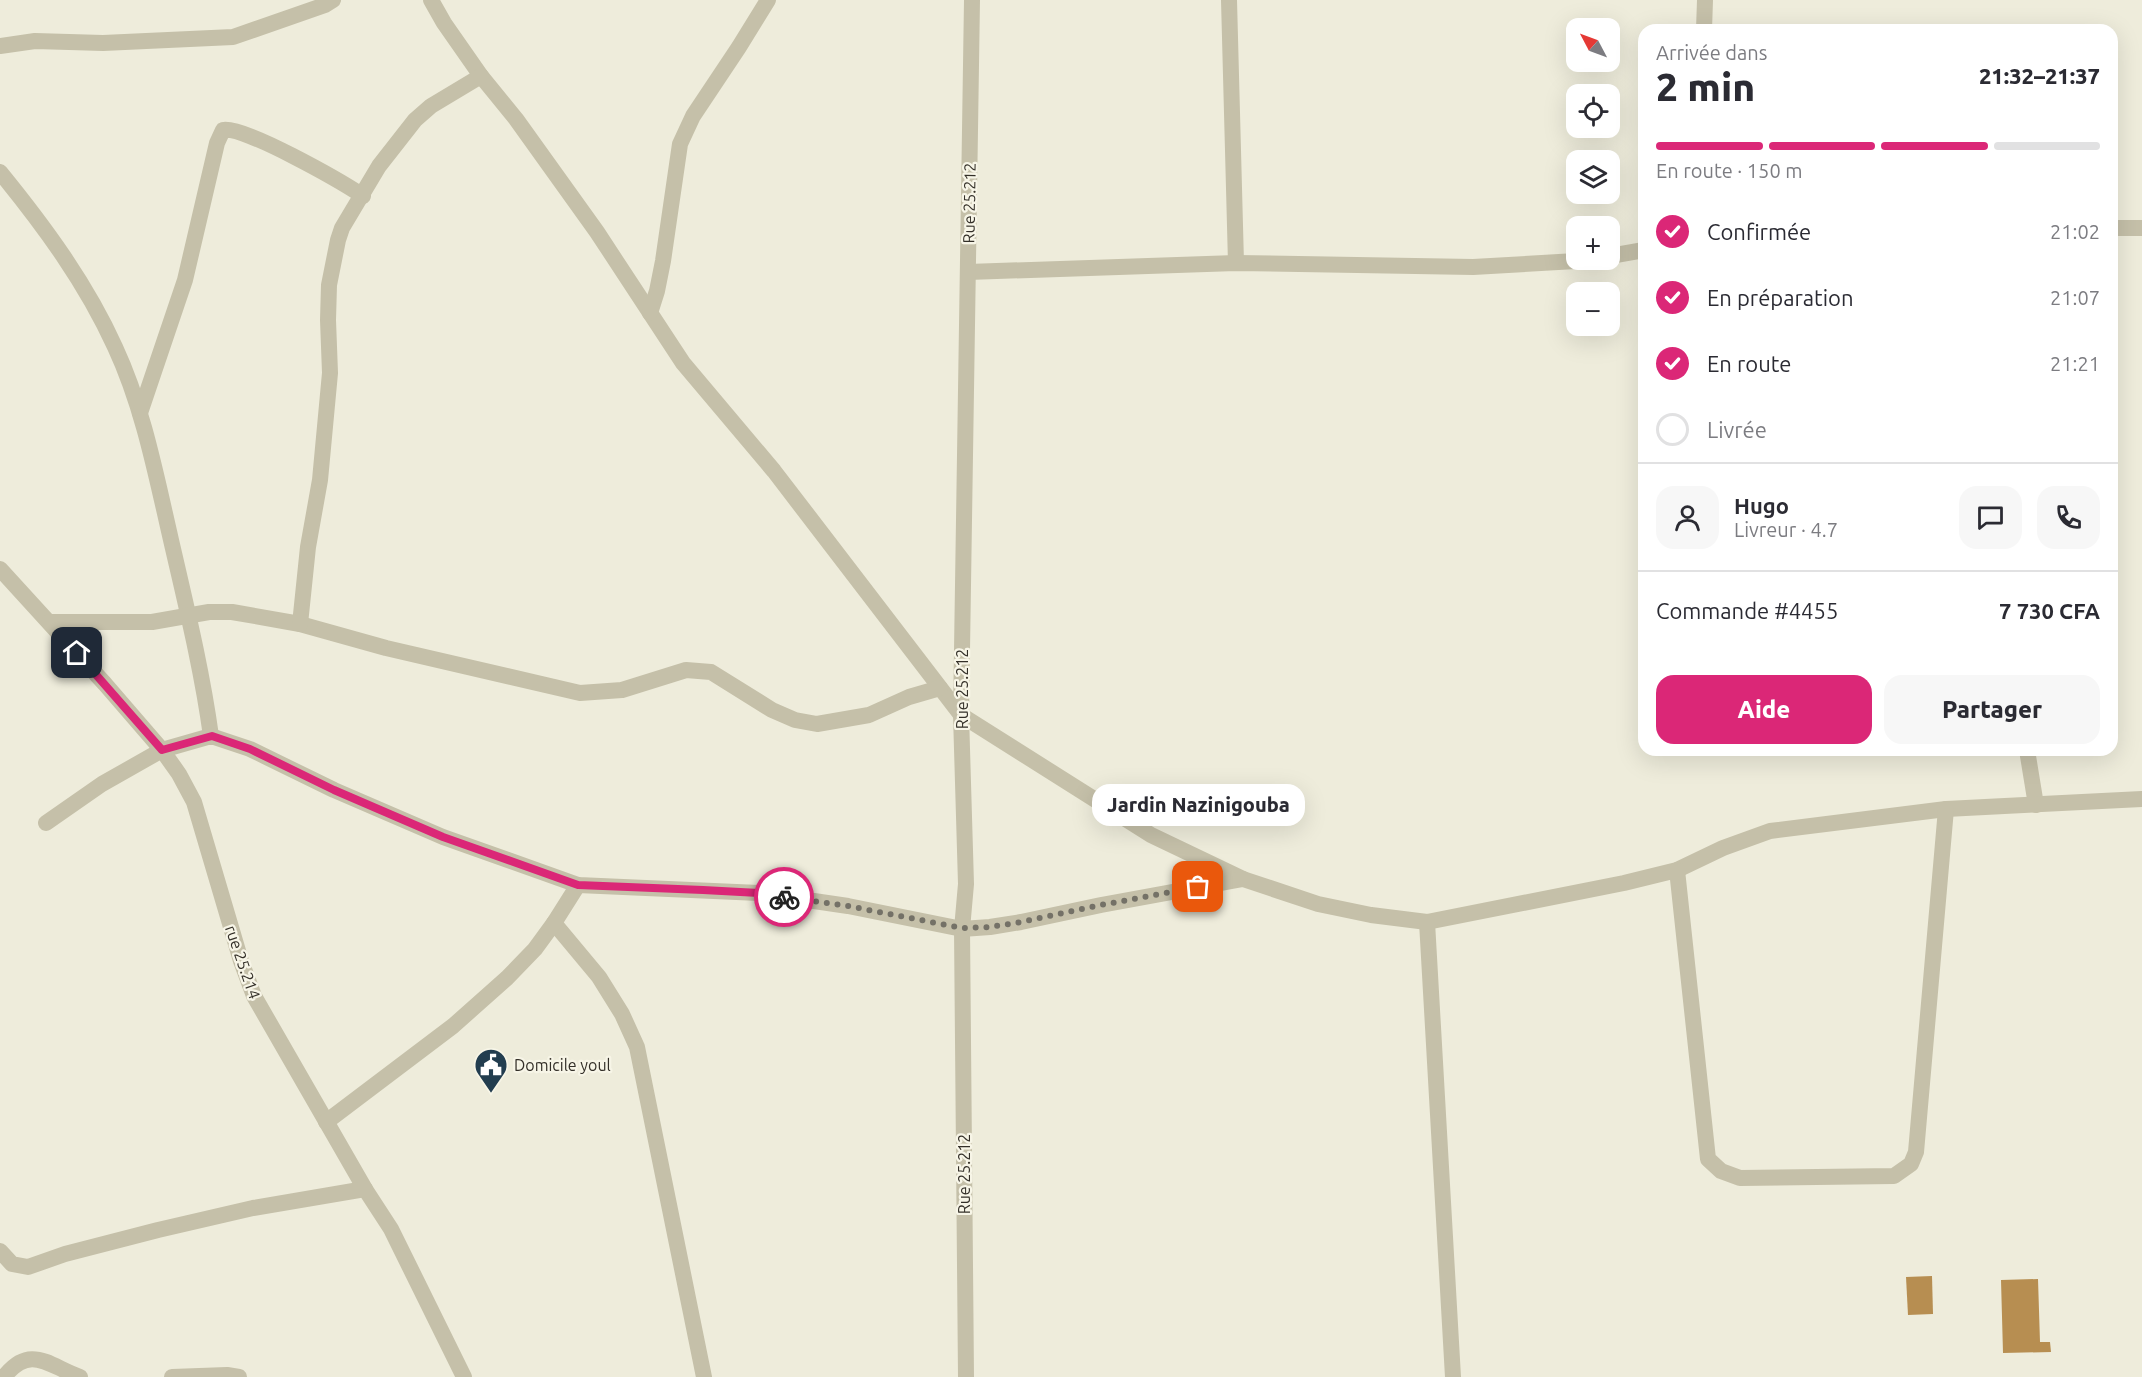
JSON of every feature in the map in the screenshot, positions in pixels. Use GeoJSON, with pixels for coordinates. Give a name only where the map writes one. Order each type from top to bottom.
{"type":"FeatureCollection","features":[{"type":"Feature","properties":{"kind":"street"},"geometry":{"type":"LineString","coordinates":[[0,46],[35,41],[103,43],[233,37],[325,5],[333,0]]}},
{"type":"Feature","properties":{"kind":"street"},"geometry":{"type":"LineString","coordinates":[[431,0],[481,76],[516,119],[597,232],[683,363],[774,471],[961,715],[1151,835],[1243,879],[1318,904],[1371,915],[1427,922],[1624,883],[1677,870],[1723,848],[1770,831],[1946,808],[2142,800]]}},
{"type":"Feature","properties":{"kind":"street"},"geometry":{"type":"LineString","coordinates":[[650,313],[663,261],[680,144],[693,116],[740,48],[768,0]]}},
{"type":"Feature","properties":{"kind":"street","name":"Rue 25.212"},"geometry":{"type":"LineString","coordinates":[[966,1377],[962,928],[966,884],[961,715],[972,0]]}},
{"type":"Feature","properties":{"kind":"street"},"geometry":{"type":"LineString","coordinates":[[1229,0],[1236,263]]}},
{"type":"Feature","properties":{"kind":"street"},"geometry":{"type":"LineString","coordinates":[[1704,24],[1705,0]]}},
{"type":"Feature","properties":{"kind":"street"},"geometry":{"type":"LineString","coordinates":[[300,624],[308,547],[320,480],[330,372],[327,320],[333,260],[342,228],[363,196],[378,166],[415,120],[431,106],[481,76]]}},
{"type":"Feature","properties":{"kind":"street"},"geometry":{"type":"LineString","coordinates":[[140,413],[185,280],[219,135],[223,130],[230,129],[285,153],[337,179],[363,196]]}},
{"type":"Feature","properties":{"kind":"street"},"geometry":{"type":"LineString","coordinates":[[0,172],[40,222],[81,283],[116,347],[140,413],[189,615],[212,736]]}},
{"type":"Feature","properties":{"kind":"street"},"geometry":{"type":"LineString","coordinates":[[2118,228],[2142,228]]}},
{"type":"Feature","properties":{"kind":"street"},"geometry":{"type":"LineString","coordinates":[[1620,254],[1638,251]]}},
{"type":"Feature","properties":{"kind":"street"},"geometry":{"type":"LineString","coordinates":[[968,273],[1236,263],[1473,267],[1566,262]]}},
{"type":"Feature","properties":{"kind":"street","name":"rue 25.214"},"geometry":{"type":"LineString","coordinates":[[0,569],[105,684],[162,750],[179,774],[194,802],[241,961],[254,996],[365,1189],[391,1229],[464,1377]]}},
{"type":"Feature","properties":{"kind":"street"},"geometry":{"type":"LineString","coordinates":[[49,622],[152,622],[189,615],[232,612],[300,624],[386,648],[580,693],[622,690],[686,670],[711,672],[772,710],[795,720],[817,724],[869,716],[909,697],[940,688]]}},
{"type":"Feature","properties":{"kind":"street"},"geometry":{"type":"LineString","coordinates":[[46,823],[102,784],[162,750],[212,736],[250,749],[334,790],[443,837],[578,885],[759,893],[848,906],[962,928],[990,927],[1021,922],[1243,879]]}},
{"type":"Feature","properties":{"kind":"street"},"geometry":{"type":"LineString","coordinates":[[2028,756],[2036,805]]}},
{"type":"Feature","properties":{"kind":"street"},"geometry":{"type":"LineString","coordinates":[[1677,870],[1708,1159],[1722,1171],[1740,1178],[1894,1176],[1911,1164],[1916,1152],[1946,808]]}},
{"type":"Feature","properties":{"kind":"street"},"geometry":{"type":"LineString","coordinates":[[326,1122],[453,1026],[535,950],[578,885]]}},
{"type":"Feature","properties":{"kind":"street"},"geometry":{"type":"LineString","coordinates":[[1427,922],[1454,1377]]}},
{"type":"Feature","properties":{"kind":"street"},"geometry":{"type":"LineString","coordinates":[[554,923],[599,977],[622,1014],[637,1047],[704,1377]]}},
{"type":"Feature","properties":{"kind":"street"},"geometry":{"type":"LineString","coordinates":[[0,1251],[12,1264],[28,1267],[75,1252],[232,1213],[365,1189]]}},
{"type":"Feature","properties":{"kind":"street"},"geometry":{"type":"LineString","coordinates":[[4,1377],[18,1361],[38,1359],[80,1377]]}},
{"type":"Feature","properties":{"kind":"street"},"geometry":{"type":"LineString","coordinates":[[172,1377],[227,1375],[238,1377]]}},
{"type":"Feature","properties":{"kind":"building"},"geometry":{"type":"Polygon","coordinates":[[[1932,1276],[1933,1314],[1908,1315],[1906,1277],[1932,1276]]]}},
{"type":"Feature","properties":{"kind":"building"},"geometry":{"type":"Polygon","coordinates":[[[2038,1279],[2040,1342],[2050,1342],[2051,1352],[2003,1353],[2001,1280],[2038,1279]]]}},
{"type":"Feature","properties":{"kind":"way so far"},"geometry":{"type":"LineString","coordinates":[[784,897],[848,906],[962,928],[990,927],[1021,922],[1198,887]]}},
{"type":"Feature","properties":{"kind":"place","name":"Jardin Nazinigouba"},"geometry":{"type":"Point","coordinates":[1198,887]}},
{"type":"Feature","properties":{"kind":"place","name":"Domicile youl"},"geometry":{"type":"Point","coordinates":[491,1094]}},
{"type":"Feature","properties":{"kind":"route"},"geometry":{"type":"LineString","coordinates":[[77,653],[162,750],[212,736],[250,749],[334,790],[443,837],[578,885],[759,893],[784,897]]}}]}
